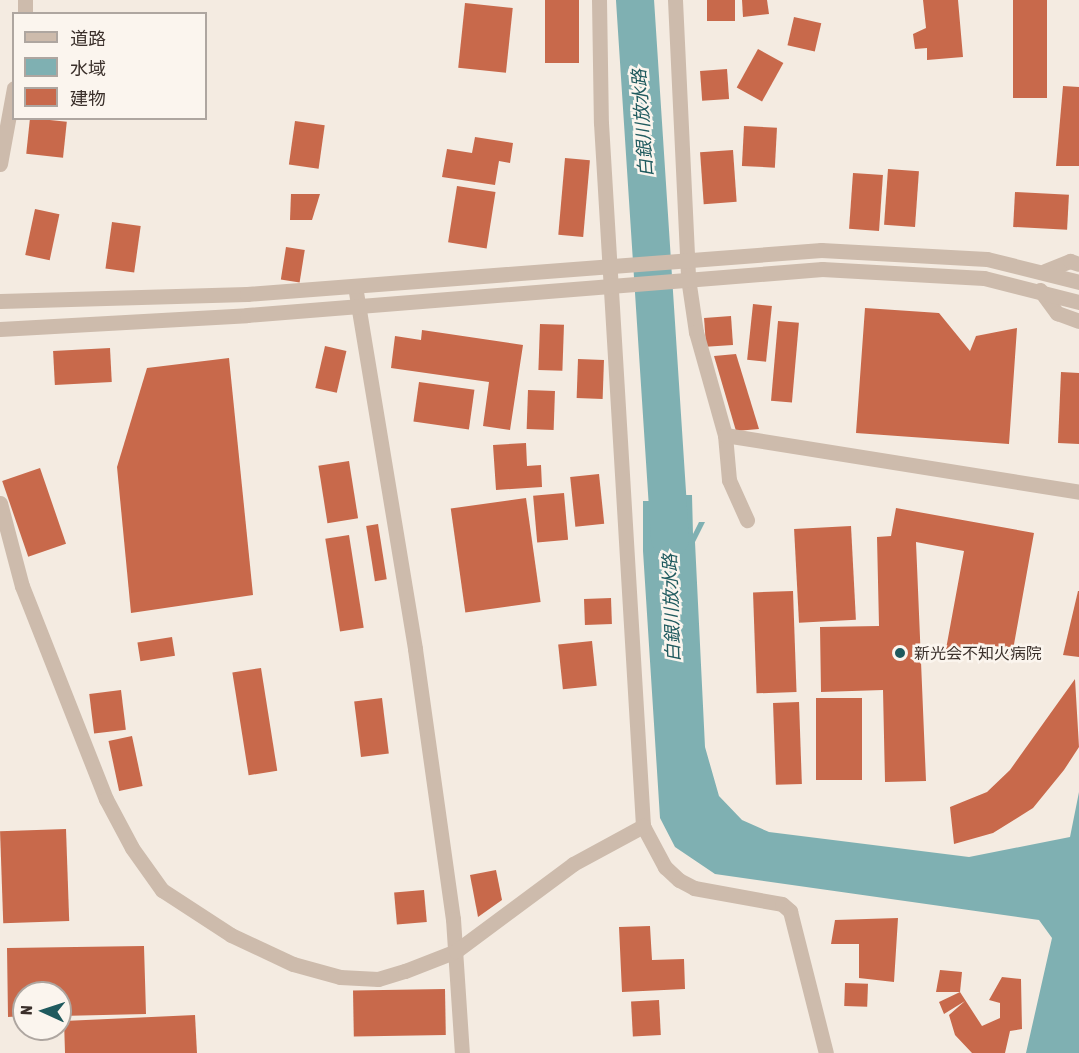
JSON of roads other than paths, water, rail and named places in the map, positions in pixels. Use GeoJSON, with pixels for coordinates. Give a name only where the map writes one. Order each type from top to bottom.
{"type":"FeatureCollection","features":[{"type":"Feature","properties":{"kind":"street"},"geometry":{"type":"LineString","coordinates":[[599,0],[609,266],[642,826],[665,867],[679,880],[705,891],[782,904],[790,911],[826,1053]]}},
{"type":"Feature","properties":{"kind":"street"},"geometry":{"type":"LineString","coordinates":[[675,0],[688,278],[696,332],[725,435],[729,480],[747,520]]}},
{"type":"Feature","properties":{"kind":"street"},"geometry":{"type":"LineString","coordinates":[[0,164],[12,99]]}},
{"type":"Feature","properties":{"kind":"street"},"geometry":{"type":"LineString","coordinates":[[0,302],[114,301],[873,249],[987,259],[1045,271],[1079,282]]}},
{"type":"Feature","properties":{"kind":"street"},"geometry":{"type":"LineString","coordinates":[[1045,271],[1070,261],[1079,264]]}},
{"type":"Feature","properties":{"kind":"street"},"geometry":{"type":"LineString","coordinates":[[0,329],[359,307],[688,278],[872,268],[984,278],[1040,290],[1079,302]]}},
{"type":"Feature","properties":{"kind":"street"},"geometry":{"type":"LineString","coordinates":[[355,286],[416,649],[456,951],[462,1053]]}},
{"type":"Feature","properties":{"kind":"street"},"geometry":{"type":"LineString","coordinates":[[1040,290],[1057,313],[1079,321]]}},
{"type":"Feature","properties":{"kind":"street"},"geometry":{"type":"LineString","coordinates":[[725,435],[1079,492]]}},
{"type":"Feature","properties":{"kind":"street"},"geometry":{"type":"LineString","coordinates":[[0,503],[22,586],[106,799],[162,890],[231,934],[293,964],[340,977],[378,979],[456,951],[573,864],[642,826]]}},
{"type":"Feature","properties":{"kind":"water"},"geometry":{"type":"Polygon","coordinates":[[[656,486],[683,487],[682,495],[692,495],[693,534],[699,522],[705,522],[695,542],[705,747],[719,796],[742,820],[769,832],[969,857],[1070,837],[1079,792],[1079,1053],[1026,1053],[1052,938],[1039,920],[715,874],[675,847],[660,818],[643,551],[643,501],[656,501],[656,486]]]}},
{"type":"Feature","properties":{"kind":"waterway","name":"白銀川放水路"},"geometry":{"type":"LineString","coordinates":[[635,0],[670,539]]}},
{"type":"Feature","properties":{"kind":"place","name":"新光会不知火病院"},"geometry":{"type":"Point","coordinates":[900,653]}}]}
